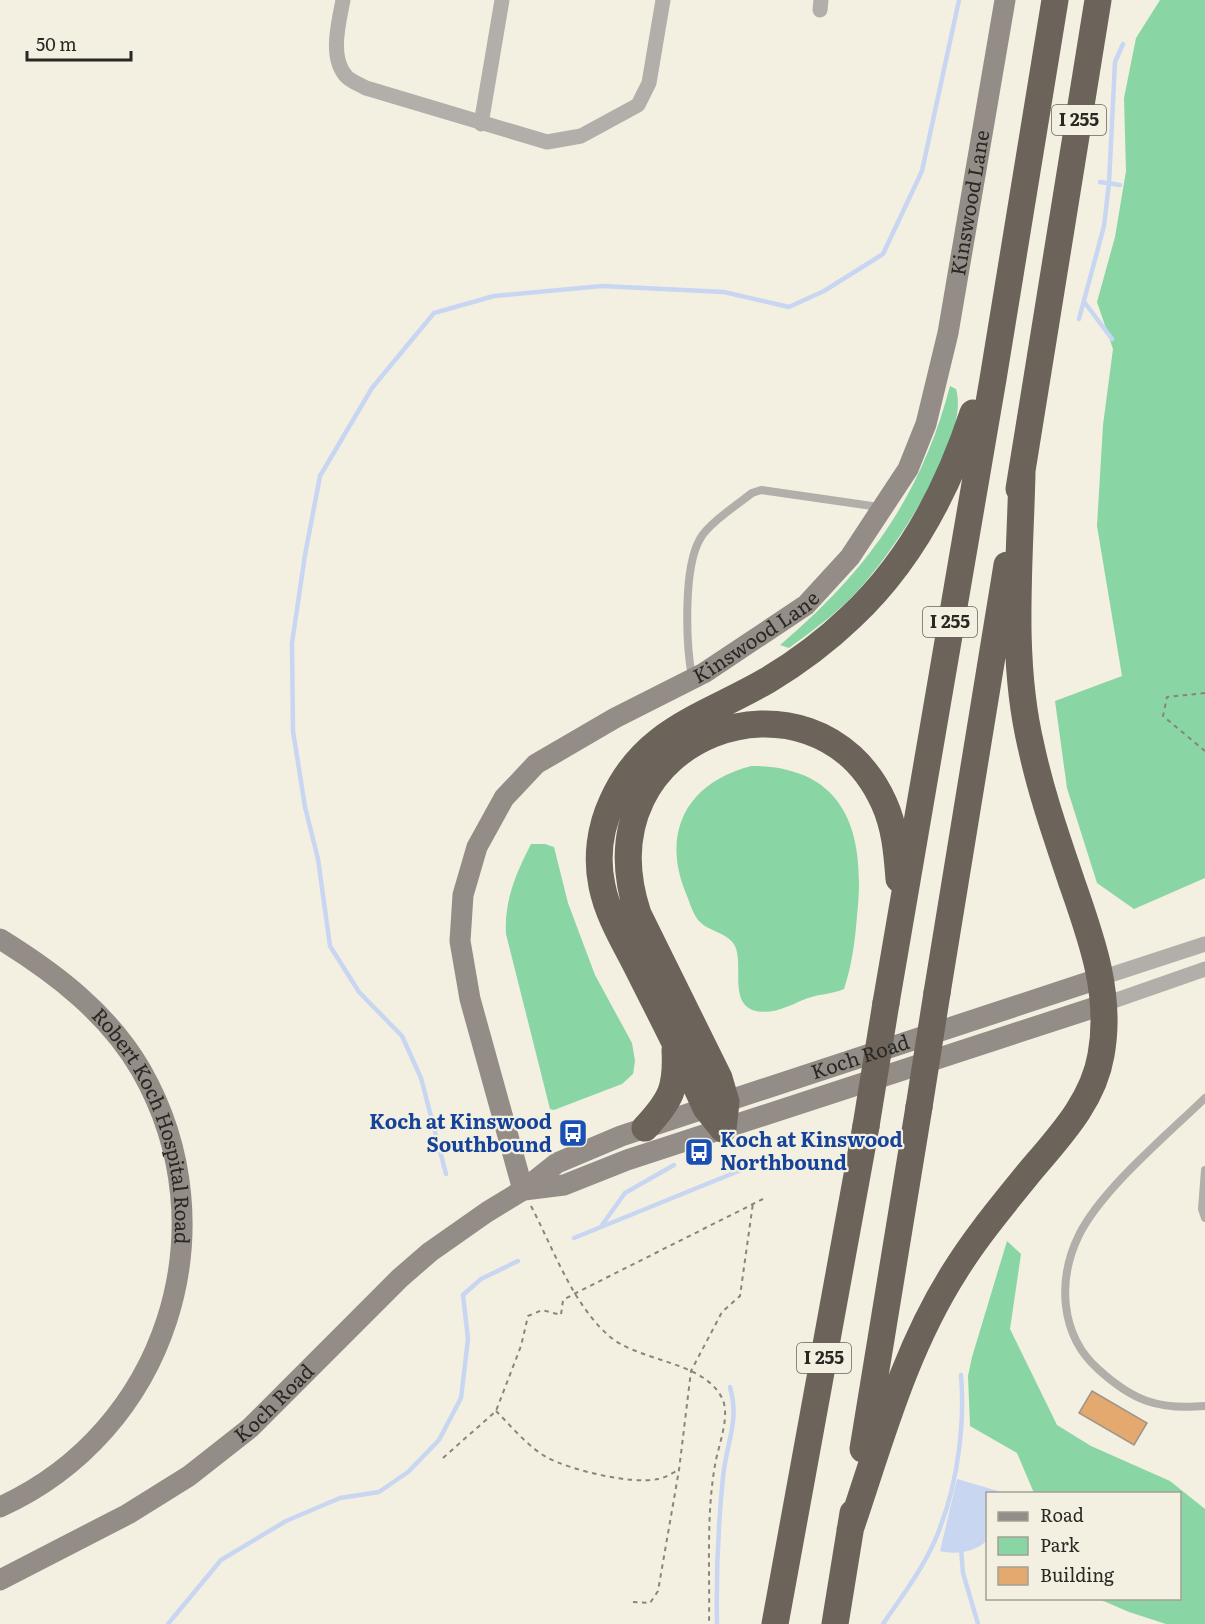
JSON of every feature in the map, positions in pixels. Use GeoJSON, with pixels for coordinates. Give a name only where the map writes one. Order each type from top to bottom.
{"type":"FeatureCollection","features":[{"type":"Feature","properties":{"kind":"highway","name":"I 255"},"geometry":{"type":"LineString","coordinates":[[775,1624],[866,1126],[1055,0]]}},
{"type":"Feature","properties":{"kind":"highway","name":"I 255"},"geometry":{"type":"LineString","coordinates":[[835,1624],[1098,0]]}},
{"type":"Feature","properties":{"kind":"highway"},"geometry":{"type":"LineString","coordinates":[[723,1129],[716,1105],[674,1042],[608,907],[602,885],[601,836],[616,792],[640,756],[659,739],[682,723],[770,679],[803,657],[852,616],[891,573],[926,523],[953,468],[1001,329]]}},
{"type":"Feature","properties":{"kind":"highway"},"geometry":{"type":"LineString","coordinates":[[850,1530],[894,1397],[909,1359],[938,1299],[992,1218],[1059,1137],[1090,1092],[1101,1057],[1106,1016],[1093,941],[1040,781],[1024,712],[1019,645],[1022,473]]}},
{"type":"Feature","properties":{"kind":"highway"},"geometry":{"type":"LineString","coordinates":[[716,1105],[719,1078],[638,914],[630,889],[627,857],[631,822],[639,802],[665,764],[699,740],[737,727],[760,724],[800,729],[837,746],[864,771],[884,803],[896,844],[902,916]]}},
{"type":"Feature","properties":{"kind":"highway"},"geometry":{"type":"LineString","coordinates":[[645,1128],[665,1106],[672,1092],[676,1076],[674,1042]]}},
{"type":"Feature","properties":{"kind":"street"},"geometry":{"type":"LineString","coordinates":[[343,0],[337,32],[338,56],[346,75],[366,88],[547,142],[581,136],[638,105],[649,83],[663,0]]}},
{"type":"Feature","properties":{"kind":"street"},"geometry":{"type":"LineString","coordinates":[[481,124],[502,0]]}},
{"type":"Feature","properties":{"kind":"street","name":"Kinswood Lane"},"geometry":{"type":"LineString","coordinates":[[523,1190],[470,999],[460,941],[463,895],[477,847],[504,798],[536,764],[615,718],[693,678],[806,605],[850,556],[908,470],[926,424],[948,333],[1005,0]]}},
{"type":"Feature","properties":{"kind":"street","name":"Robert Koch Hospital Road"},"geometry":{"type":"LineString","coordinates":[[0,939],[50,972],[93,1009],[111,1027],[140,1069],[162,1114],[171,1145],[182,1200],[182,1233],[181,1258],[167,1318],[157,1347],[127,1403],[96,1441],[75,1460],[34,1490],[0,1507]]}},
{"type":"Feature","properties":{"kind":"street","name":"Koch Road"},"geometry":{"type":"LineString","coordinates":[[523,1190],[564,1185],[627,1160],[723,1129],[1103,991],[1205,944]]}},
{"type":"Feature","properties":{"kind":"street","name":"Koch Road"},"geometry":{"type":"LineString","coordinates":[[0,1580],[128,1514],[214,1457],[285,1395],[399,1278],[457,1232],[523,1190],[557,1163],[588,1148],[716,1105],[1103,991],[1205,969]]}},
{"type":"Feature","properties":{"kind":"lane"},"geometry":{"type":"LineString","coordinates":[[693,678],[685,632],[692,566],[701,537],[752,493],[760,490],[884,507]]}},
{"type":"Feature","properties":{"kind":"lane"},"geometry":{"type":"LineString","coordinates":[[1205,1098],[1106,1199],[1079,1235],[1065,1284],[1065,1310],[1072,1335],[1085,1358],[1109,1379],[1135,1396],[1155,1405],[1177,1408],[1205,1406]]}},
{"type":"Feature","properties":{"kind":"lane"},"geometry":{"type":"LineString","coordinates":[[1205,1170],[1202,1209],[1205,1218]]}},
{"type":"Feature","properties":{"kind":"path"},"geometry":{"type":"LineString","coordinates":[[1205,693],[1167,697],[1163,716],[1205,750]]}},
{"type":"Feature","properties":{"kind":"path"},"geometry":{"type":"LineString","coordinates":[[523,1190],[576,1293],[609,1337],[632,1349],[691,1371],[713,1386],[723,1399],[724,1423],[714,1466],[710,1530],[709,1624]]}},
{"type":"Feature","properties":{"kind":"path"},"geometry":{"type":"LineString","coordinates":[[443,1458],[496,1411],[521,1346],[528,1316],[542,1310],[561,1316],[563,1300],[763,1198]]}},
{"type":"Feature","properties":{"kind":"path"},"geometry":{"type":"LineString","coordinates":[[633,1602],[650,1603],[658,1591],[679,1470],[691,1371],[722,1312],[740,1296],[753,1203]]}},
{"type":"Feature","properties":{"kind":"path"},"geometry":{"type":"LineString","coordinates":[[496,1411],[532,1447],[549,1458],[572,1466],[635,1480],[658,1479],[679,1470]]}},
{"type":"Feature","properties":{"kind":"green space"},"geometry":{"type":"Polygon","coordinates":[[[1160,0],[1205,0],[1205,878],[1134,909],[1097,883],[1067,788],[1055,701],[1122,676],[1097,526],[1103,425],[1113,349],[1097,302],[1115,237],[1126,171],[1124,98],[1136,38],[1160,0]]]}},
{"type":"Feature","properties":{"kind":"green space"},"geometry":{"type":"Polygon","coordinates":[[[950,386],[956,389],[958,410],[952,435],[927,492],[910,521],[876,569],[845,603],[789,648],[780,645],[839,589],[886,530],[923,463],[938,426],[950,386]]]}},
{"type":"Feature","properties":{"kind":"green space"},"geometry":{"type":"Polygon","coordinates":[[[751,766],[783,769],[809,778],[829,792],[843,810],[853,833],[858,858],[859,886],[855,935],[844,989],[763,1012],[747,1007],[742,1001],[738,983],[737,954],[732,941],[702,924],[692,910],[678,869],[676,848],[679,829],[686,812],[697,796],[729,773],[751,766]]]}},
{"type":"Feature","properties":{"kind":"green space"},"geometry":{"type":"Polygon","coordinates":[[[531,844],[545,844],[554,847],[568,903],[595,975],[632,1043],[635,1061],[633,1074],[622,1084],[554,1110],[550,1109],[506,934],[507,910],[512,888],[531,844]]]}},
{"type":"Feature","properties":{"kind":"green space"},"geometry":{"type":"Polygon","coordinates":[[[1007,1241],[1021,1254],[1010,1329],[1057,1425],[1091,1446],[1170,1481],[1205,1509],[1205,1624],[1166,1624],[1101,1600],[1181,1600],[1181,1492],[1034,1492],[1017,1453],[970,1426],[968,1376],[1007,1241]]]}},
{"type":"Feature","properties":{"kind":"water"},"geometry":{"type":"Polygon","coordinates":[[[957,1479],[1002,1492],[986,1492],[986,1541],[983,1544],[972,1550],[940,1551],[957,1479]]]}},
{"type":"Feature","properties":{"kind":"building"},"geometry":{"type":"Polygon","coordinates":[[[1092,1391],[1147,1423],[1134,1445],[1079,1413],[1092,1391]]]}},
{"type":"Feature","properties":{"kind":"waterway"},"geometry":{"type":"LineString","coordinates":[[446,1174],[421,1078],[402,1036],[359,992],[330,946],[318,859],[305,807],[293,731],[292,643],[320,476],[372,388],[434,313],[494,296],[602,286],[724,292],[789,307],[824,291],[883,254],[922,171],[959,0]]}},
{"type":"Feature","properties":{"kind":"waterway"},"geometry":{"type":"LineString","coordinates":[[1079,319],[1104,226],[1109,183],[1115,62],[1123,44]]}},
{"type":"Feature","properties":{"kind":"waterway"},"geometry":{"type":"LineString","coordinates":[[1100,182],[1120,185]]}},
{"type":"Feature","properties":{"kind":"waterway"},"geometry":{"type":"LineString","coordinates":[[1085,303],[1112,339]]}},
{"type":"Feature","properties":{"kind":"waterway"},"geometry":{"type":"LineString","coordinates":[[602,1225],[625,1193],[674,1165]]}},
{"type":"Feature","properties":{"kind":"waterway"},"geometry":{"type":"LineString","coordinates":[[574,1238],[751,1166]]}},
{"type":"Feature","properties":{"kind":"waterway"},"geometry":{"type":"LineString","coordinates":[[168,1624],[221,1560],[286,1521],[340,1498],[379,1492],[408,1472],[439,1440],[461,1398],[468,1339],[463,1295],[481,1279],[518,1261]]}},
{"type":"Feature","properties":{"kind":"waterway"},"geometry":{"type":"LineString","coordinates":[[883,1624],[923,1564],[947,1508],[959,1451],[962,1412],[961,1375]]}},
{"type":"Feature","properties":{"kind":"waterway"},"geometry":{"type":"LineString","coordinates":[[717,1624],[721,1496],[734,1411],[730,1387]]}},
{"type":"Feature","properties":{"kind":"waterway"},"geometry":{"type":"LineString","coordinates":[[961,1548],[963,1573],[978,1624]]}},
{"type":"Feature","properties":{"kind":"place","name":"Koch at Kinswood Southbound"},"geometry":{"type":"Point","coordinates":[573,1133]}},
{"type":"Feature","properties":{"kind":"place","name":"Koch at Kinswood Northbound"},"geometry":{"type":"Point","coordinates":[699,1152]}}]}
